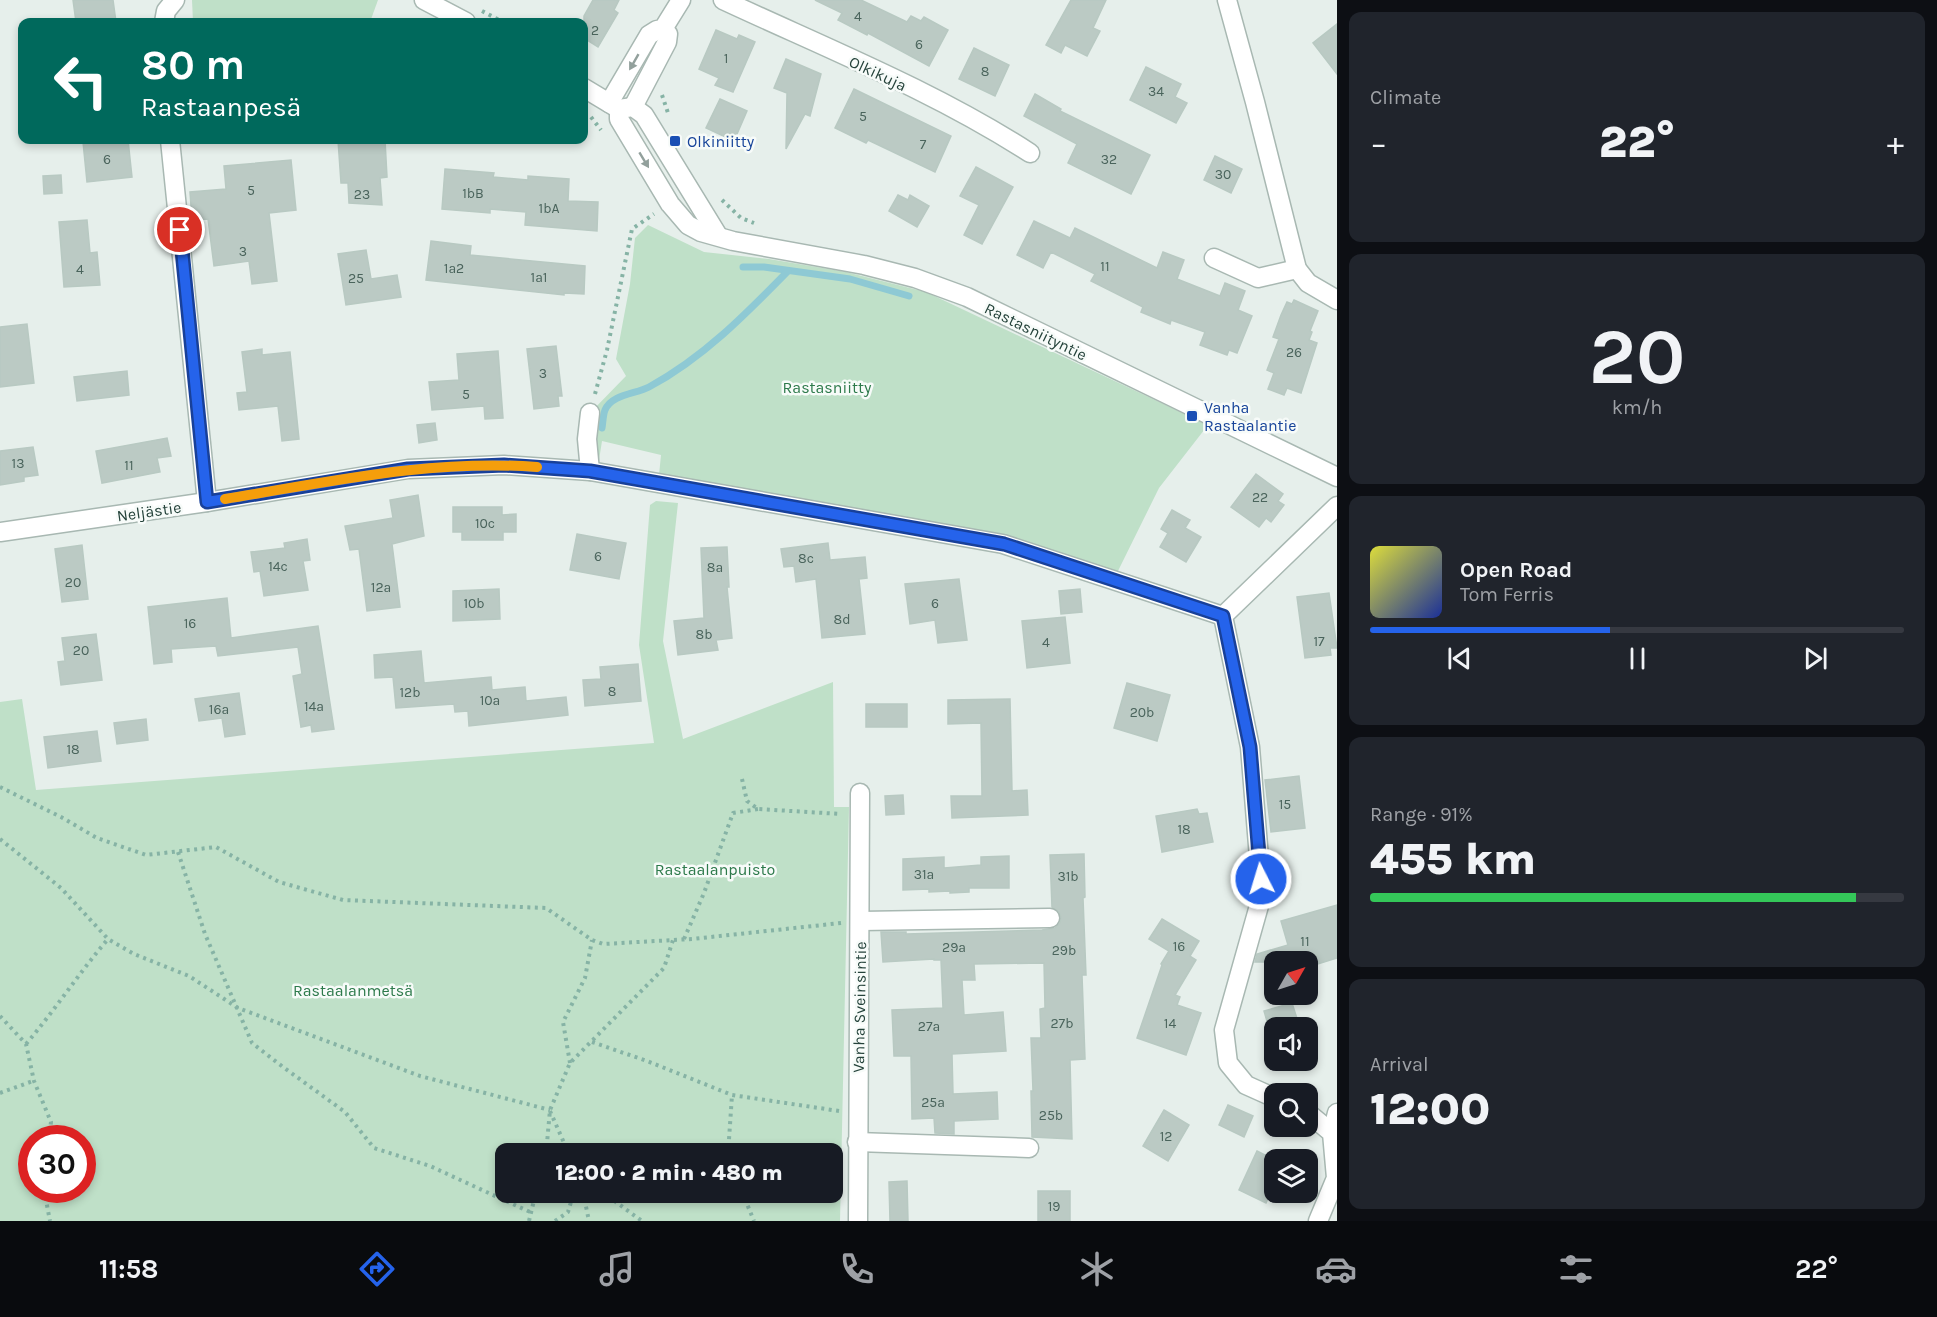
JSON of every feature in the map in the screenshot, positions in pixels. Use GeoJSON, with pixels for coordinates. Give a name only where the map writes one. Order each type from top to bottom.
{"type":"FeatureCollection","features":[{"type":"Feature","properties":{"kind":"street"},"geometry":{"type":"LineString","coordinates":[[424,0],[458,18]]}},
{"type":"Feature","properties":{"kind":"street"},"geometry":{"type":"LineString","coordinates":[[588,90],[620,106],[667,42],[668,34],[663,29],[681,0]]}},
{"type":"Feature","properties":{"kind":"street","name":"Olkikuja"},"geometry":{"type":"LineString","coordinates":[[723,0],[908,86],[996,131],[1030,153]]}},
{"type":"Feature","properties":{"kind":"street"},"geometry":{"type":"LineString","coordinates":[[1227,0],[1297,269],[1308,284],[1337,300]]}},
{"type":"Feature","properties":{"kind":"street","name":"Rastasniityntie"},"geometry":{"type":"LineString","coordinates":[[620,106],[619,119],[680,217],[688,225],[701,232],[717,234],[733,241],[864,265],[915,278],[968,297],[1337,477]]}},
{"type":"Feature","properties":{"kind":"street"},"geometry":{"type":"LineString","coordinates":[[170,144],[207,502]]}},
{"type":"Feature","properties":{"kind":"street"},"geometry":{"type":"LineString","coordinates":[[1214,258],[1258,278],[1297,269]]}},
{"type":"Feature","properties":{"kind":"street"},"geometry":{"type":"LineString","coordinates":[[590,412],[587,439],[590,471]]}},
{"type":"Feature","properties":{"kind":"street","name":"Neljästie"},"geometry":{"type":"LineString","coordinates":[[0,532],[207,502],[408,469],[504,465],[590,471],[1004,544],[1223,616]]}},
{"type":"Feature","properties":{"kind":"street"},"geometry":{"type":"LineString","coordinates":[[1264,1093],[1246,1085],[1228,1063],[1224,1030],[1262,895],[1250,747],[1223,616],[1337,506]]}},
{"type":"Feature","properties":{"kind":"street","name":"Vanha Sveinsintie"},"geometry":{"type":"LineString","coordinates":[[858,1221],[860,793]]}},
{"type":"Feature","properties":{"kind":"street"},"geometry":{"type":"LineString","coordinates":[[861,921],[1050,918]]}},
{"type":"Feature","properties":{"kind":"street"},"geometry":{"type":"LineString","coordinates":[[1318,1221],[1336,1178],[1332,1133],[1337,1113]]}},
{"type":"Feature","properties":{"kind":"street"},"geometry":{"type":"LineString","coordinates":[[1318,1121],[1332,1133]]}},
{"type":"Feature","properties":{"kind":"street"},"geometry":{"type":"LineString","coordinates":[[857,1142],[1029,1148]]}},
{"type":"Feature","properties":{"kind":"path"},"geometry":{"type":"LineString","coordinates":[[589,114],[605,137]]}},
{"type":"Feature","properties":{"kind":"path"},"geometry":{"type":"LineString","coordinates":[[590,412],[607,350],[632,228],[658,211]]}},
{"type":"Feature","properties":{"kind":"path"},"geometry":{"type":"LineString","coordinates":[[741,779],[747,801],[758,809]]}},
{"type":"Feature","properties":{"kind":"path"},"geometry":{"type":"LineString","coordinates":[[0,787],[61,817],[97,838],[146,855],[216,847],[279,882],[343,900],[546,908],[592,940],[603,944],[673,940],[861,921]]}},
{"type":"Feature","properties":{"kind":"path"},"geometry":{"type":"LineString","coordinates":[[684,939],[704,893],[733,813],[758,809],[860,815]]}},
{"type":"Feature","properties":{"kind":"path"},"geometry":{"type":"LineString","coordinates":[[0,839],[61,888],[108,939],[134,954],[189,975],[238,1008],[420,1076],[550,1110]]}},
{"type":"Feature","properties":{"kind":"path"},"geometry":{"type":"LineString","coordinates":[[178,852],[205,934],[252,1042],[345,1112],[374,1148],[430,1166],[530,1212]]}},
{"type":"Feature","properties":{"kind":"path"},"geometry":{"type":"LineString","coordinates":[[26,1044],[52,1015],[83,969],[108,939]]}},
{"type":"Feature","properties":{"kind":"path"},"geometry":{"type":"LineString","coordinates":[[570,1063],[563,1023],[585,978],[592,940]]}},
{"type":"Feature","properties":{"kind":"path"},"geometry":{"type":"LineString","coordinates":[[547,1143],[550,1110],[570,1063],[664,968],[673,940]]}},
{"type":"Feature","properties":{"kind":"path"},"geometry":{"type":"LineString","coordinates":[[0,1016],[26,1044],[34,1081],[51,1125]]}},
{"type":"Feature","properties":{"kind":"path"},"geometry":{"type":"LineString","coordinates":[[591,1042],[647,1061],[732,1095],[858,1114]]}},
{"type":"Feature","properties":{"kind":"path"},"geometry":{"type":"LineString","coordinates":[[0,1093],[34,1081]]}},
{"type":"Feature","properties":{"kind":"path"},"geometry":{"type":"LineString","coordinates":[[729,1143],[732,1095]]}},
{"type":"Feature","properties":{"kind":"path"},"geometry":{"type":"LineString","coordinates":[[550,1110],[564,1143]]}},
{"type":"Feature","properties":{"kind":"path"},"geometry":{"type":"LineString","coordinates":[[47,1203],[51,1221]]}},
{"type":"Feature","properties":{"kind":"path"},"geometry":{"type":"LineString","coordinates":[[529,1221],[533,1203]]}},
{"type":"Feature","properties":{"kind":"path"},"geometry":{"type":"LineString","coordinates":[[555,1221],[568,1212],[571,1203]]}},
{"type":"Feature","properties":{"kind":"path"},"geometry":{"type":"LineString","coordinates":[[585,1203],[589,1221]]}},
{"type":"Feature","properties":{"kind":"path"},"geometry":{"type":"LineString","coordinates":[[617,1203],[642,1221]]}},
{"type":"Feature","properties":{"kind":"path"},"geometry":{"type":"LineString","coordinates":[[747,1203],[754,1221]]}},
{"type":"Feature","properties":{"kind":"green space"},"geometry":{"type":"Polygon","coordinates":[[[192,0],[378,0],[371,18],[193,18],[192,0]]]}},
{"type":"Feature","properties":{"kind":"green space","name":"Rastasniitty"},"geometry":{"type":"Polygon","coordinates":[[[648,225],[704,252],[769,259],[846,272],[926,292],[1208,425],[1159,488],[1117,573],[659,475],[661,455],[602,441],[597,473],[590,413],[626,376],[616,359],[630,284],[635,238],[648,225]]]}},
{"type":"Feature","properties":{"kind":"green space","name":"Rastaalanmetsä"},"geometry":{"type":"Polygon","coordinates":[[[656,501],[678,503],[663,641],[683,739],[833,682],[834,807],[849,807],[842,1143],[495,1143],[495,1203],[840,1203],[840,1221],[0,1221],[0,702],[22,699],[36,790],[654,743],[639,645],[650,505],[656,501]]]}},
{"type":"Feature","properties":{"kind":"building"},"geometry":{"type":"Polygon","coordinates":[[[73,0],[113,0],[115,18],[75,18],[73,0]]]}},
{"type":"Feature","properties":{"kind":"building"},"geometry":{"type":"Polygon","coordinates":[[[593,0],[619,0],[614,10],[618,13],[598,47],[588,41],[588,18],[584,16],[593,0]]]}},
{"type":"Feature","properties":{"kind":"building"},"geometry":{"type":"Polygon","coordinates":[[[815,0],[861,0],[907,22],[911,16],[921,21],[924,17],[948,30],[929,66],[868,33],[867,35],[838,20],[842,13],[815,0]]]}},
{"type":"Feature","properties":{"kind":"building"},"geometry":{"type":"Polygon","coordinates":[[[1071,0],[1106,0],[1093,28],[1100,31],[1087,56],[1065,45],[1061,53],[1046,45],[1071,0]]]}},
{"type":"Feature","properties":{"kind":"building"},"geometry":{"type":"Polygon","coordinates":[[[1337,24],[1337,74],[1313,43],[1337,24]]]}},
{"type":"Feature","properties":{"kind":"building"},"geometry":{"type":"Polygon","coordinates":[[[716,30],[737,39],[739,35],[755,42],[733,92],[715,85],[719,78],[699,69],[716,30]]]}},
{"type":"Feature","properties":{"kind":"building"},"geometry":{"type":"Polygon","coordinates":[[[974,48],[1009,65],[995,96],[959,79],[974,48]]]}},
{"type":"Feature","properties":{"kind":"building"},"geometry":{"type":"Polygon","coordinates":[[[786,59],[821,74],[810,116],[805,114],[786,149],[787,93],[774,88],[786,59]]]}},
{"type":"Feature","properties":{"kind":"building"},"geometry":{"type":"Polygon","coordinates":[[[1146,67],[1181,84],[1175,97],[1187,103],[1176,123],[1130,100],[1146,67]]]}},
{"type":"Feature","properties":{"kind":"building"},"geometry":{"type":"Polygon","coordinates":[[[854,89],[951,136],[935,172],[868,140],[866,143],[835,128],[854,89]]]}},
{"type":"Feature","properties":{"kind":"building"},"geometry":{"type":"Polygon","coordinates":[[[1035,94],[1061,109],[1060,111],[1150,155],[1131,194],[1068,163],[1077,144],[1024,116],[1035,94]]]}},
{"type":"Feature","properties":{"kind":"building"},"geometry":{"type":"Polygon","coordinates":[[[720,99],[747,111],[734,141],[706,128],[720,99]]]}},
{"type":"Feature","properties":{"kind":"building"},"geometry":{"type":"Polygon","coordinates":[[[83,144],[128,144],[132,177],[87,182],[83,144]]]}},
{"type":"Feature","properties":{"kind":"building"},"geometry":{"type":"Polygon","coordinates":[[[338,144],[385,144],[387,177],[380,178],[382,205],[349,203],[348,183],[341,183],[338,144]]]}},
{"type":"Feature","properties":{"kind":"building"},"geometry":{"type":"Polygon","coordinates":[[[1215,156],[1242,169],[1231,193],[1204,180],[1215,156]]]}},
{"type":"Feature","properties":{"kind":"building"},"geometry":{"type":"Polygon","coordinates":[[[291,160],[296,210],[269,213],[277,281],[252,284],[249,261],[214,266],[208,219],[192,220],[190,192],[226,189],[224,166],[291,160]]]}},
{"type":"Feature","properties":{"kind":"building"},"geometry":{"type":"Polygon","coordinates":[[[976,167],[1013,187],[982,244],[964,235],[979,205],[960,196],[976,167]]]}},
{"type":"Feature","properties":{"kind":"building"},"geometry":{"type":"Polygon","coordinates":[[[445,169],[494,173],[493,177],[528,180],[528,176],[569,179],[568,201],[598,202],[597,231],[525,225],[526,212],[490,209],[490,213],[442,209],[445,169]]]}},
{"type":"Feature","properties":{"kind":"building"},"geometry":{"type":"Polygon","coordinates":[[[61,175],[62,193],[44,194],[43,176],[61,175]]]}},
{"type":"Feature","properties":{"kind":"building"},"geometry":{"type":"Polygon","coordinates":[[[898,195],[908,200],[910,195],[929,206],[917,227],[889,211],[898,195]]]}},
{"type":"Feature","properties":{"kind":"building"},"geometry":{"type":"Polygon","coordinates":[[[87,220],[90,253],[97,252],[100,285],[64,287],[59,222],[87,220]]]}},
{"type":"Feature","properties":{"kind":"building"},"geometry":{"type":"Polygon","coordinates":[[[1034,221],[1070,238],[1075,228],[1157,268],[1163,252],[1184,260],[1177,279],[1220,296],[1225,283],[1245,291],[1238,310],[1252,316],[1237,353],[1229,350],[1227,355],[1200,345],[1205,332],[1171,320],[1170,324],[1141,312],[1143,307],[1091,281],[1095,274],[1051,252],[1043,268],[1017,255],[1034,221]]]}},
{"type":"Feature","properties":{"kind":"building"},"geometry":{"type":"Polygon","coordinates":[[[431,241],[471,246],[470,255],[585,266],[584,294],[564,293],[564,295],[426,280],[431,241]]]}},
{"type":"Feature","properties":{"kind":"building"},"geometry":{"type":"Polygon","coordinates":[[[366,250],[371,279],[397,275],[401,297],[346,305],[338,254],[366,250]]]}},
{"type":"Feature","properties":{"kind":"building"},"geometry":{"type":"Polygon","coordinates":[[[1294,300],[1318,311],[1309,340],[1317,343],[1301,393],[1287,388],[1284,395],[1268,389],[1274,373],[1267,370],[1279,339],[1273,337],[1281,315],[1287,302],[1292,304],[1294,300]]]}},
{"type":"Feature","properties":{"kind":"building"},"geometry":{"type":"Polygon","coordinates":[[[27,324],[34,383],[0,387],[0,327],[27,324]]]}},
{"type":"Feature","properties":{"kind":"building"},"geometry":{"type":"Polygon","coordinates":[[[556,346],[562,396],[558,396],[559,406],[534,409],[527,349],[556,346]]]}},
{"type":"Feature","properties":{"kind":"building"},"geometry":{"type":"Polygon","coordinates":[[[262,349],[262,355],[290,352],[299,439],[282,441],[278,406],[239,410],[237,393],[247,392],[242,352],[262,349]]]}},
{"type":"Feature","properties":{"kind":"building"},"geometry":{"type":"Polygon","coordinates":[[[498,351],[503,418],[485,419],[484,406],[432,410],[429,382],[459,380],[457,354],[498,351]]]}},
{"type":"Feature","properties":{"kind":"building"},"geometry":{"type":"Polygon","coordinates":[[[127,371],[129,395],[77,401],[74,377],[127,371]]]}},
{"type":"Feature","properties":{"kind":"building"},"geometry":{"type":"Polygon","coordinates":[[[435,423],[437,440],[419,443],[417,425],[435,423]]]}},
{"type":"Feature","properties":{"kind":"building"},"geometry":{"type":"Polygon","coordinates":[[[167,438],[171,456],[157,458],[160,472],[102,483],[96,451],[167,438]]]}},
{"type":"Feature","properties":{"kind":"building"},"geometry":{"type":"Polygon","coordinates":[[[33,447],[38,475],[24,477],[24,481],[0,485],[0,451],[33,447]]]}},
{"type":"Feature","properties":{"kind":"building"},"geometry":{"type":"Polygon","coordinates":[[[1256,474],[1283,494],[1278,501],[1284,505],[1271,522],[1266,518],[1259,527],[1231,507],[1256,474]]]}},
{"type":"Feature","properties":{"kind":"building"},"geometry":{"type":"Polygon","coordinates":[[[418,495],[424,536],[392,544],[400,607],[367,611],[359,549],[350,550],[345,526],[393,518],[390,500],[418,495]]]}},
{"type":"Feature","properties":{"kind":"building"},"geometry":{"type":"Polygon","coordinates":[[[453,507],[502,507],[502,515],[516,514],[516,532],[503,532],[503,540],[462,540],[462,532],[453,532],[453,507]]]}},
{"type":"Feature","properties":{"kind":"building"},"geometry":{"type":"Polygon","coordinates":[[[1172,510],[1190,520],[1185,528],[1201,537],[1186,562],[1160,547],[1168,533],[1161,529],[1172,510]]]}},
{"type":"Feature","properties":{"kind":"building"},"geometry":{"type":"Polygon","coordinates":[[[577,534],[626,543],[619,579],[570,570],[577,534]]]}},
{"type":"Feature","properties":{"kind":"building"},"geometry":{"type":"Polygon","coordinates":[[[307,539],[310,560],[303,561],[308,590],[264,596],[260,571],[254,572],[251,552],[285,548],[284,543],[307,539]]]}},
{"type":"Feature","properties":{"kind":"building"},"geometry":{"type":"Polygon","coordinates":[[[828,543],[830,560],[865,557],[867,578],[859,579],[865,634],[822,638],[816,579],[796,582],[794,566],[784,567],[781,549],[828,543]]]}},
{"type":"Feature","properties":{"kind":"building"},"geometry":{"type":"Polygon","coordinates":[[[82,545],[88,599],[62,602],[55,549],[82,545]]]}},
{"type":"Feature","properties":{"kind":"building"},"geometry":{"type":"Polygon","coordinates":[[[727,547],[729,587],[727,587],[732,638],[716,640],[718,650],[678,655],[674,621],[704,618],[701,548],[727,547]]]}},
{"type":"Feature","properties":{"kind":"building"},"geometry":{"type":"Polygon","coordinates":[[[959,579],[967,640],[938,643],[935,620],[910,624],[905,584],[959,579]]]}},
{"type":"Feature","properties":{"kind":"building"},"geometry":{"type":"Polygon","coordinates":[[[499,589],[500,619],[453,621],[453,591],[499,589]]]}},
{"type":"Feature","properties":{"kind":"building"},"geometry":{"type":"Polygon","coordinates":[[[1080,589],[1082,612],[1061,614],[1059,591],[1080,589]]]}},
{"type":"Feature","properties":{"kind":"building"},"geometry":{"type":"Polygon","coordinates":[[[1329,593],[1337,648],[1330,648],[1331,655],[1305,658],[1297,597],[1329,593]]]}},
{"type":"Feature","properties":{"kind":"building"},"geometry":{"type":"Polygon","coordinates":[[[227,598],[231,638],[318,626],[334,729],[312,732],[311,725],[301,727],[293,676],[302,674],[298,647],[218,656],[216,646],[171,649],[172,662],[154,664],[148,607],[227,598]]]}},
{"type":"Feature","properties":{"kind":"building"},"geometry":{"type":"Polygon","coordinates":[[[1065,617],[1070,663],[1027,668],[1022,621],[1065,617]]]}},
{"type":"Feature","properties":{"kind":"building"},"geometry":{"type":"Polygon","coordinates":[[[96,634],[102,680],[61,685],[58,662],[65,661],[62,638],[96,634]]]}},
{"type":"Feature","properties":{"kind":"building"},"geometry":{"type":"Polygon","coordinates":[[[421,651],[424,683],[491,677],[492,690],[525,687],[526,701],[566,697],[568,715],[469,726],[468,711],[455,712],[454,704],[396,708],[393,677],[375,678],[374,655],[421,651]]]}},
{"type":"Feature","properties":{"kind":"building"},"geometry":{"type":"Polygon","coordinates":[[[638,664],[641,701],[585,706],[583,680],[601,679],[600,667],[638,664]]]}},
{"type":"Feature","properties":{"kind":"building"},"geometry":{"type":"Polygon","coordinates":[[[1127,683],[1170,695],[1157,741],[1114,728],[1127,683]]]}},
{"type":"Feature","properties":{"kind":"building"},"geometry":{"type":"Polygon","coordinates":[[[239,693],[245,734],[225,737],[222,718],[199,721],[195,699],[239,693]]]}},
{"type":"Feature","properties":{"kind":"building"},"geometry":{"type":"Polygon","coordinates":[[[1010,699],[1012,791],[1027,790],[1028,815],[952,818],[951,796],[982,796],[981,723],[948,724],[948,700],[1010,699]]]}},
{"type":"Feature","properties":{"kind":"building"},"geometry":{"type":"Polygon","coordinates":[[[866,704],[907,704],[907,727],[866,727],[866,704]]]}},
{"type":"Feature","properties":{"kind":"building"},"geometry":{"type":"Polygon","coordinates":[[[146,719],[148,740],[117,744],[114,723],[146,719]]]}},
{"type":"Feature","properties":{"kind":"building"},"geometry":{"type":"Polygon","coordinates":[[[97,731],[101,761],[48,768],[44,737],[97,731]]]}},
{"type":"Feature","properties":{"kind":"building"},"geometry":{"type":"Polygon","coordinates":[[[1299,776],[1305,828],[1271,832],[1265,780],[1299,776]]]}},
{"type":"Feature","properties":{"kind":"building"},"geometry":{"type":"Polygon","coordinates":[[[903,795],[904,814],[886,815],[885,796],[903,795]]]}},
{"type":"Feature","properties":{"kind":"building"},"geometry":{"type":"Polygon","coordinates":[[[1197,809],[1199,814],[1207,813],[1213,842],[1162,852],[1156,816],[1197,809]]]}},
{"type":"Feature","properties":{"kind":"building"},"geometry":{"type":"Polygon","coordinates":[[[1084,854],[1086,975],[1082,975],[1085,1059],[1070,1060],[1072,1139],[1032,1137],[1031,1038],[1041,1038],[1040,1009],[1045,1008],[1044,963],[974,964],[975,980],[962,980],[964,1015],[1003,1012],[1006,1051],[952,1054],[953,1094],[997,1092],[998,1119],[954,1121],[954,1134],[935,1133],[934,1118],[912,1119],[911,1056],[894,1056],[892,1010],[943,1008],[941,960],[883,962],[881,932],[906,932],[906,934],[1055,928],[1060,923],[1061,917],[1059,912],[1052,907],[1050,855],[1084,854]]]}},
{"type":"Feature","properties":{"kind":"building"},"geometry":{"type":"Polygon","coordinates":[[[1009,856],[1009,888],[969,888],[969,892],[950,893],[950,891],[929,892],[929,889],[903,890],[903,859],[944,857],[944,868],[981,865],[981,857],[1009,856]]]}},
{"type":"Feature","properties":{"kind":"building"},"geometry":{"type":"Polygon","coordinates":[[[1337,905],[1337,958],[1318,964],[1318,951],[1267,951],[1288,945],[1281,921],[1337,905]]]}},
{"type":"Feature","properties":{"kind":"building"},"geometry":{"type":"Polygon","coordinates":[[[1162,919],[1199,941],[1190,956],[1196,960],[1175,995],[1180,997],[1177,1005],[1201,1013],[1186,1055],[1137,1038],[1161,964],[1169,951],[1149,939],[1162,919]]]}},
{"type":"Feature","properties":{"kind":"building"},"geometry":{"type":"Polygon","coordinates":[[[1264,952],[1264,962],[1255,962],[1257,954],[1264,952]]]}},
{"type":"Feature","properties":{"kind":"building"},"geometry":{"type":"Polygon","coordinates":[[[1293,1005],[1296,1017],[1266,1017],[1264,1011],[1293,1005]]]}},
{"type":"Feature","properties":{"kind":"building"},"geometry":{"type":"Polygon","coordinates":[[[1228,1105],[1253,1116],[1244,1137],[1219,1125],[1228,1105]]]}},
{"type":"Feature","properties":{"kind":"building"},"geometry":{"type":"Polygon","coordinates":[[[1164,1110],[1189,1125],[1168,1161],[1143,1146],[1164,1110]]]}},
{"type":"Feature","properties":{"kind":"building"},"geometry":{"type":"Polygon","coordinates":[[[1257,1151],[1264,1154],[1264,1202],[1239,1190],[1257,1151]]]}},
{"type":"Feature","properties":{"kind":"building"},"geometry":{"type":"Polygon","coordinates":[[[907,1181],[908,1221],[890,1221],[889,1182],[907,1181]]]}},
{"type":"Feature","properties":{"kind":"building"},"geometry":{"type":"Polygon","coordinates":[[[1038,1191],[1070,1191],[1070,1221],[1038,1221],[1038,1191]]]}},
{"type":"Feature","properties":{"kind":"waterway"},"geometry":{"type":"LineString","coordinates":[[743,267],[764,267],[850,279],[909,296]]}},
{"type":"Feature","properties":{"kind":"waterway"},"geometry":{"type":"LineString","coordinates":[[602,428],[603,416],[608,405],[625,395],[649,387],[688,363],[740,319],[788,271]]}},
{"type":"Feature","properties":{"kind":"slow traffic"},"geometry":{"type":"LineString","coordinates":[[225,499],[408,469],[504,465],[537,467]]}},
{"type":"Feature","properties":{"kind":"place","name":"Olkiniitty"},"geometry":{"type":"Point","coordinates":[675,141]}},
{"type":"Feature","properties":{"kind":"place","name":"Vanha Rastaalantie"},"geometry":{"type":"Point","coordinates":[1192,416]}},
{"type":"Feature","properties":{"kind":"route"},"geometry":{"type":"LineString","coordinates":[[180,230],[207,502],[408,469],[504,465],[590,471],[1004,544],[1223,616],[1250,747],[1261,879]]}},
{"type":"Feature","properties":{"kind":"park label","name":"Rastaalanpuisto"},"geometry":{"type":"Point","coordinates":[715,869]}}]}
